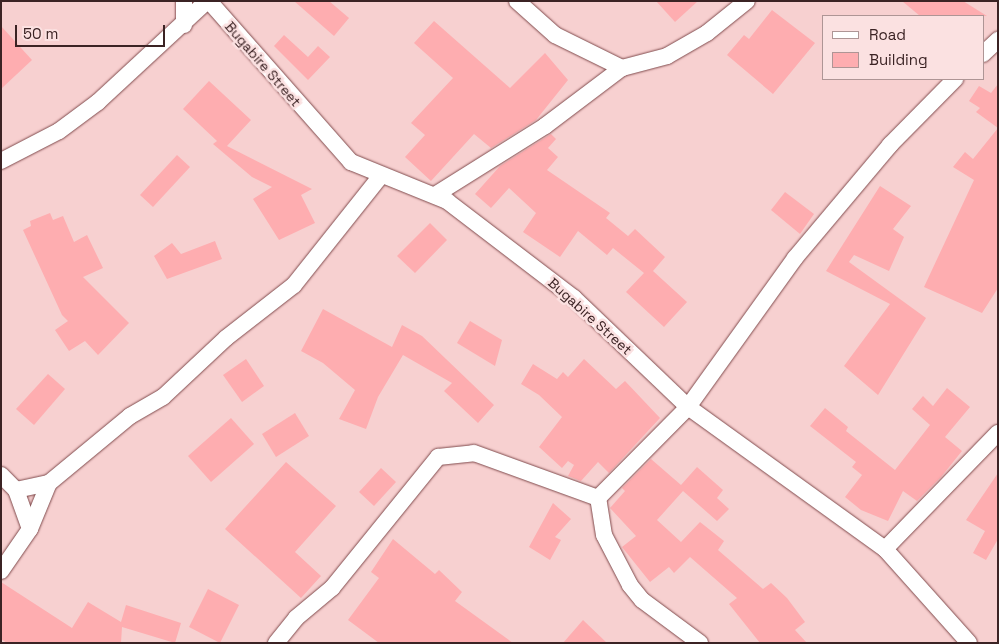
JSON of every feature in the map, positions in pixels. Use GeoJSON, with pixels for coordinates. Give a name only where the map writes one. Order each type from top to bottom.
{"type":"FeatureCollection","features":[{"type":"Feature","properties":{"kind":"street"},"geometry":{"type":"LineString","coordinates":[[184,1],[184,25]]}},
{"type":"Feature","properties":{"kind":"street"},"geometry":{"type":"LineString","coordinates":[[1,161],[59,131],[98,102],[208,1]]}},
{"type":"Feature","properties":{"kind":"street","name":"Bugabire Street"},"geometry":{"type":"LineString","coordinates":[[208,1],[351,162],[380,177],[435,195],[574,298],[688,407],[885,549],[969,643]]}},
{"type":"Feature","properties":{"kind":"street"},"geometry":{"type":"LineString","coordinates":[[517,1],[555,35],[622,68]]}},
{"type":"Feature","properties":{"kind":"street"},"geometry":{"type":"LineString","coordinates":[[435,195],[546,126],[622,68],[667,56],[707,33],[747,1]]}},
{"type":"Feature","properties":{"kind":"street"},"geometry":{"type":"LineString","coordinates":[[984,53],[998,40]]}},
{"type":"Feature","properties":{"kind":"street"},"geometry":{"type":"LineString","coordinates":[[598,498],[688,407],[795,258],[890,145],[953,80]]}},
{"type":"Feature","properties":{"kind":"street"},"geometry":{"type":"LineString","coordinates":[[1,571],[30,529],[49,484],[130,416],[163,397],[226,338],[294,285],[380,177]]}},
{"type":"Feature","properties":{"kind":"street"},"geometry":{"type":"LineString","coordinates":[[885,549],[998,434]]}},
{"type":"Feature","properties":{"kind":"street"},"geometry":{"type":"LineString","coordinates":[[276,643],[296,618],[332,588],[438,458],[474,453],[598,498]]}},
{"type":"Feature","properties":{"kind":"street"},"geometry":{"type":"LineString","coordinates":[[1,475],[16,490],[30,529]]}},
{"type":"Feature","properties":{"kind":"street"},"geometry":{"type":"LineString","coordinates":[[16,490],[49,484]]}},
{"type":"Feature","properties":{"kind":"street"},"geometry":{"type":"LineString","coordinates":[[598,498],[604,535],[630,585],[642,600],[700,643]]}},
{"type":"Feature","properties":{"kind":"building"},"geometry":{"type":"Polygon","coordinates":[[[294,1],[329,1],[349,18],[334,36],[294,1]]]}},
{"type":"Feature","properties":{"kind":"building"},"geometry":{"type":"Polygon","coordinates":[[[656,1],[698,1],[675,22],[656,1]]]}},
{"type":"Feature","properties":{"kind":"building"},"geometry":{"type":"Polygon","coordinates":[[[902,1],[963,1],[987,16],[984,15],[919,15],[902,1]]]}},
{"type":"Feature","properties":{"kind":"building"},"geometry":{"type":"Polygon","coordinates":[[[772,10],[815,43],[773,94],[727,55],[744,35],[749,39],[772,10]]]}},
{"type":"Feature","properties":{"kind":"building"},"geometry":{"type":"Polygon","coordinates":[[[434,21],[510,88],[545,53],[568,80],[536,120],[491,148],[474,134],[431,181],[405,157],[425,135],[411,123],[453,78],[414,43],[434,21]]]}},
{"type":"Feature","properties":{"kind":"building"},"geometry":{"type":"Polygon","coordinates":[[[1,26],[32,60],[1,89],[1,26]]]}},
{"type":"Feature","properties":{"kind":"building"},"geometry":{"type":"Polygon","coordinates":[[[284,35],[308,57],[318,46],[330,57],[308,80],[274,46],[284,35]]]}},
{"type":"Feature","properties":{"kind":"building"},"geometry":{"type":"Polygon","coordinates":[[[209,81],[251,120],[227,146],[312,189],[301,195],[315,223],[279,240],[253,199],[272,187],[252,177],[213,144],[217,141],[183,109],[209,81]]]}},
{"type":"Feature","properties":{"kind":"building"},"geometry":{"type":"Polygon","coordinates":[[[998,84],[998,128],[976,112],[980,108],[969,101],[979,86],[991,93],[998,84]]]}},
{"type":"Feature","properties":{"kind":"building"},"geometry":{"type":"Polygon","coordinates":[[[998,128],[998,288],[982,313],[924,287],[974,180],[953,167],[965,152],[973,159],[998,128]]]}},
{"type":"Feature","properties":{"kind":"building"},"geometry":{"type":"Polygon","coordinates":[[[551,134],[556,139],[548,148],[558,157],[547,170],[610,213],[606,218],[628,236],[635,229],[665,257],[653,271],[687,302],[664,327],[626,292],[644,273],[613,248],[607,255],[578,231],[560,257],[523,232],[536,213],[509,188],[491,208],[475,194],[500,166],[551,134]]]}},
{"type":"Feature","properties":{"kind":"building"},"geometry":{"type":"Polygon","coordinates":[[[177,155],[190,167],[153,207],[140,195],[177,155]]]}},
{"type":"Feature","properties":{"kind":"building"},"geometry":{"type":"Polygon","coordinates":[[[880,186],[911,206],[893,229],[904,237],[889,271],[854,255],[849,262],[926,318],[878,395],[844,366],[890,304],[826,271],[880,186]]]}},
{"type":"Feature","properties":{"kind":"building"},"geometry":{"type":"Polygon","coordinates":[[[785,192],[814,214],[800,234],[771,210],[785,192]]]}},
{"type":"Feature","properties":{"kind":"building"},"geometry":{"type":"Polygon","coordinates":[[[50,213],[53,220],[63,216],[74,242],[87,235],[103,268],[83,277],[129,323],[98,355],[85,341],[69,351],[55,330],[68,321],[62,315],[23,230],[31,226],[30,221],[50,213]]]}},
{"type":"Feature","properties":{"kind":"building"},"geometry":{"type":"Polygon","coordinates":[[[430,223],[447,240],[415,273],[397,256],[430,223]]]}},
{"type":"Feature","properties":{"kind":"building"},"geometry":{"type":"Polygon","coordinates":[[[215,241],[222,259],[167,279],[154,256],[172,243],[181,254],[215,241]]]}},
{"type":"Feature","properties":{"kind":"building"},"geometry":{"type":"Polygon","coordinates":[[[323,309],[392,347],[402,325],[422,336],[494,405],[478,423],[444,391],[452,383],[403,355],[378,397],[366,429],[339,419],[355,390],[323,363],[301,351],[323,309]]]}},
{"type":"Feature","properties":{"kind":"building"},"geometry":{"type":"Polygon","coordinates":[[[470,321],[502,340],[495,366],[457,343],[470,321]]]}},
{"type":"Feature","properties":{"kind":"building"},"geometry":{"type":"Polygon","coordinates":[[[246,359],[264,386],[242,402],[223,375],[246,359]]]}},
{"type":"Feature","properties":{"kind":"building"},"geometry":{"type":"Polygon","coordinates":[[[584,359],[616,389],[625,381],[660,418],[609,473],[598,462],[581,481],[568,476],[574,465],[568,461],[562,468],[539,447],[562,417],[539,395],[521,384],[533,364],[557,379],[563,372],[568,377],[584,359]]]}},
{"type":"Feature","properties":{"kind":"building"},"geometry":{"type":"Polygon","coordinates":[[[48,374],[65,389],[34,425],[16,409],[48,374]]]}},
{"type":"Feature","properties":{"kind":"building"},"geometry":{"type":"Polygon","coordinates":[[[947,388],[970,407],[945,437],[962,451],[941,477],[917,501],[903,491],[888,521],[861,510],[845,497],[862,475],[852,467],[856,462],[810,426],[825,408],[848,427],[846,431],[895,470],[930,425],[912,409],[923,396],[933,406],[947,388]]]}},
{"type":"Feature","properties":{"kind":"building"},"geometry":{"type":"Polygon","coordinates":[[[295,413],[309,436],[276,457],[262,434],[295,413]]]}},
{"type":"Feature","properties":{"kind":"building"},"geometry":{"type":"Polygon","coordinates":[[[231,418],[254,444],[211,482],[188,456],[231,418]]]}},
{"type":"Feature","properties":{"kind":"building"},"geometry":{"type":"Polygon","coordinates":[[[651,459],[681,485],[697,467],[723,490],[717,498],[729,509],[717,521],[683,491],[657,520],[681,542],[700,522],[724,541],[718,550],[763,589],[771,583],[787,598],[805,622],[795,630],[807,643],[760,643],[729,604],[737,598],[690,557],[674,573],[669,567],[650,582],[622,547],[636,536],[610,508],[625,491],[622,488],[651,459]]]}},
{"type":"Feature","properties":{"kind":"building"},"geometry":{"type":"Polygon","coordinates":[[[286,462],[336,506],[295,552],[321,576],[301,598],[225,529],[286,462]]]}},
{"type":"Feature","properties":{"kind":"building"},"geometry":{"type":"Polygon","coordinates":[[[381,468],[396,482],[374,506],[359,492],[381,468]]]}},
{"type":"Feature","properties":{"kind":"building"},"geometry":{"type":"Polygon","coordinates":[[[998,473],[998,539],[986,560],[973,553],[985,531],[966,520],[998,473]]]}},
{"type":"Feature","properties":{"kind":"building"},"geometry":{"type":"Polygon","coordinates":[[[553,503],[571,519],[555,537],[561,540],[550,560],[529,547],[553,503]]]}},
{"type":"Feature","properties":{"kind":"building"},"geometry":{"type":"Polygon","coordinates":[[[393,539],[435,574],[439,570],[462,592],[455,601],[513,643],[379,643],[348,620],[379,578],[371,572],[393,539]]]}},
{"type":"Feature","properties":{"kind":"building"},"geometry":{"type":"Polygon","coordinates":[[[1,582],[72,628],[88,602],[121,622],[126,605],[181,623],[175,643],[122,627],[121,643],[7,643],[1,639],[1,582]]]}},
{"type":"Feature","properties":{"kind":"building"},"geometry":{"type":"Polygon","coordinates":[[[208,589],[239,605],[220,643],[189,627],[208,589]]]}},
{"type":"Feature","properties":{"kind":"building"},"geometry":{"type":"Polygon","coordinates":[[[583,620],[607,643],[563,643],[583,620]]]}}]}
